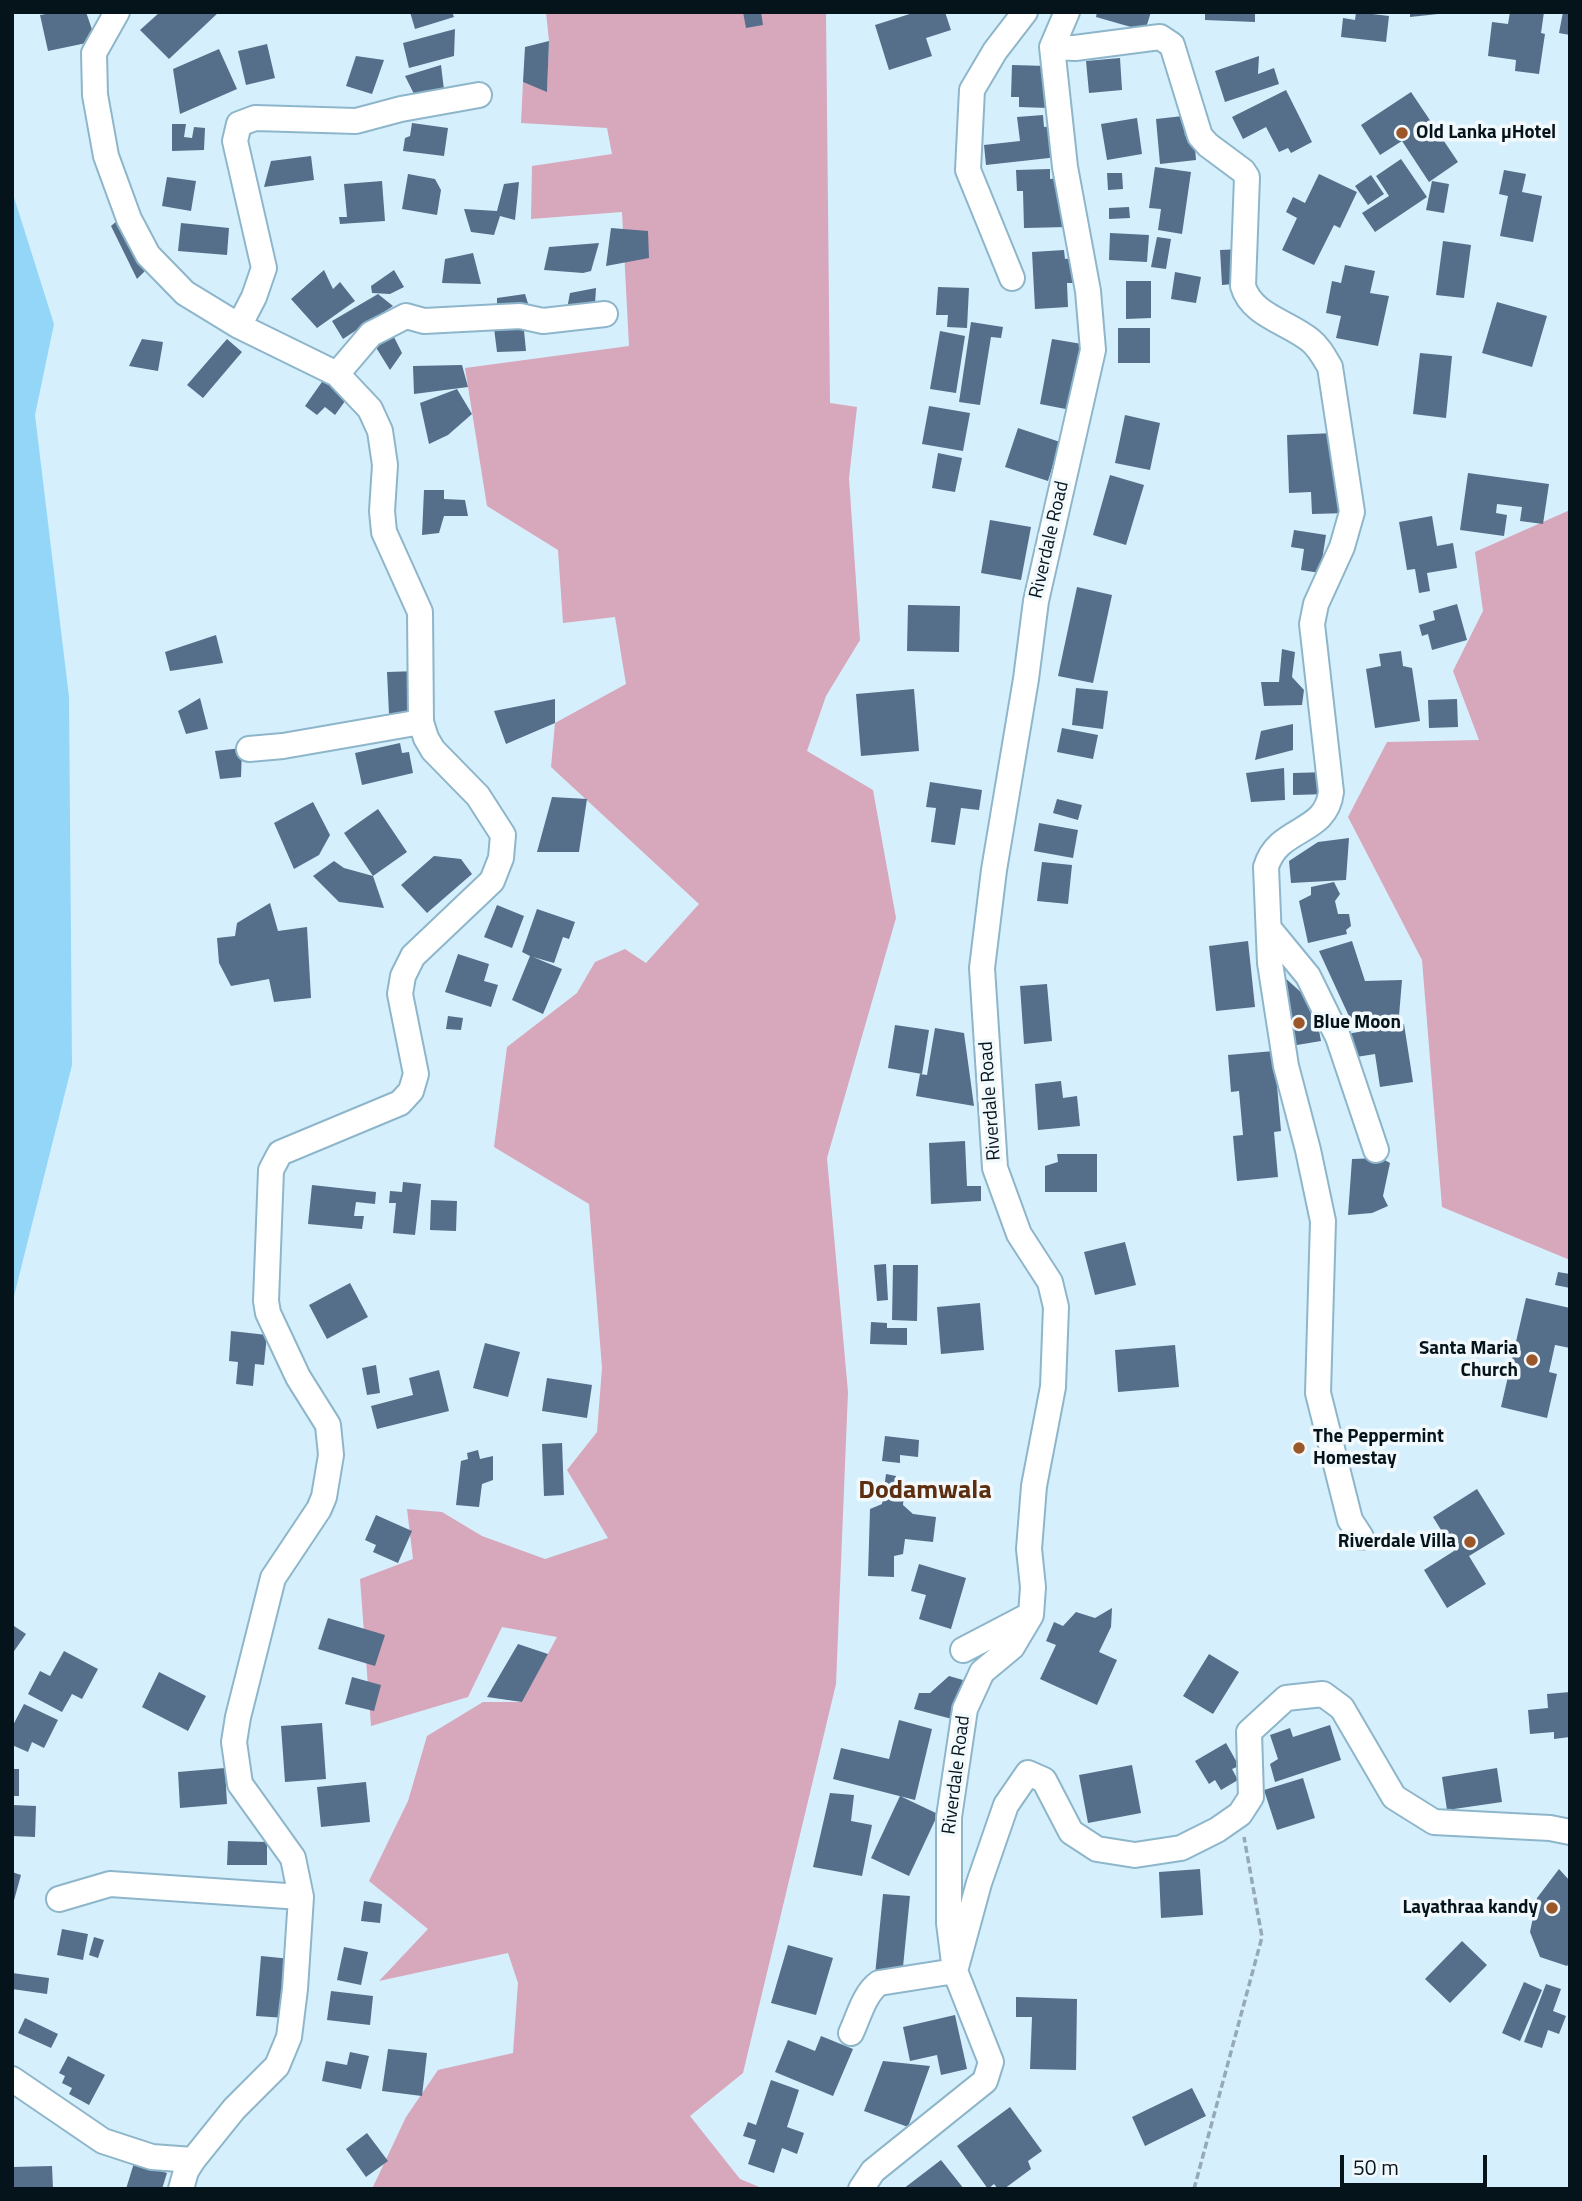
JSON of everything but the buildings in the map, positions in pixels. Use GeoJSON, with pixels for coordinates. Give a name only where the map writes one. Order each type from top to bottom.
{"type":"FeatureCollection","features":[{"type":"Feature","properties":{"kind":"street"},"geometry":{"type":"LineString","coordinates":[[117,12],[94,53],[95,95],[106,156],[129,219],[148,255],[185,293],[239,326],[337,374],[370,409],[380,431],[385,466],[382,511],[384,532],[420,612],[421,722],[433,750],[478,796],[503,835],[500,858],[492,881],[413,956],[402,976],[400,994],[416,1074],[411,1091],[400,1103],[280,1153],[271,1170],[266,1301],[268,1313],[298,1377],[328,1425],[331,1455],[324,1497],[319,1509],[273,1578],[234,1742],[240,1784],[293,1858],[301,1897],[289,2037],[277,2066],[234,2109],[193,2160],[181,2189]]}},
{"type":"Feature","properties":{"kind":"street"},"geometry":{"type":"LineString","coordinates":[[1012,278],[968,170],[972,90],[995,51],[1025,12]]}},
{"type":"Feature","properties":{"kind":"street"},"geometry":{"type":"LineString","coordinates":[[1067,12],[1052,47],[1075,48],[1160,37],[1172,45],[1200,136],[1247,177],[1243,286],[1246,297],[1255,306],[1310,340],[1330,366],[1352,512],[1342,547],[1316,604],[1312,624],[1331,792],[1324,816],[1278,845],[1270,854],[1266,867],[1271,931],[1270,963],[1286,1066],[1323,1221],[1318,1393],[1350,1520],[1362,1537]]}},
{"type":"Feature","properties":{"kind":"street","name":"Riverdale Road"},"geometry":{"type":"LineString","coordinates":[[861,2189],[873,2171],[985,2081],[991,2062],[955,1971],[948,1923],[949,1817],[965,1709],[982,1672],[1013,1647],[1031,1615],[1033,1587],[1029,1549],[1034,1486],[1053,1387],[1056,1307],[1050,1282],[1019,1234],[995,1168],[982,968],[994,870],[1026,680],[1036,601],[1093,350],[1088,291],[1065,167],[1052,47]]}},
{"type":"Feature","properties":{"kind":"street"},"geometry":{"type":"LineString","coordinates":[[239,326],[254,297],[264,268],[235,141],[239,124],[255,118],[356,121],[401,108],[479,95]]}},
{"type":"Feature","properties":{"kind":"street"},"geometry":{"type":"LineString","coordinates":[[337,374],[372,334],[406,316],[424,321],[520,316],[543,321],[605,314]]}},
{"type":"Feature","properties":{"kind":"street"},"geometry":{"type":"LineString","coordinates":[[249,749],[283,746],[421,722]]}},
{"type":"Feature","properties":{"kind":"street"},"geometry":{"type":"LineString","coordinates":[[1271,931],[1308,976],[1338,1037],[1376,1150]]}},
{"type":"Feature","properties":{"kind":"street"},"geometry":{"type":"LineString","coordinates":[[963,1650],[1031,1615]]}},
{"type":"Feature","properties":{"kind":"street"},"geometry":{"type":"LineString","coordinates":[[851,2032],[868,1995],[879,1983],[955,1971],[979,1883],[1006,1805],[1028,1773],[1044,1780],[1071,1832],[1097,1849],[1135,1855],[1181,1847],[1217,1830],[1240,1814],[1251,1797],[1249,1732],[1286,1698],[1323,1694],[1342,1708],[1394,1797],[1434,1822],[1550,1828],[1570,1832]]}},
{"type":"Feature","properties":{"kind":"street"},"geometry":{"type":"LineString","coordinates":[[59,1899],[110,1884],[301,1897]]}},
{"type":"Feature","properties":{"kind":"street"},"geometry":{"type":"LineString","coordinates":[[12,2079],[103,2141],[152,2158],[193,2160]]}},
{"type":"Feature","properties":{"kind":"path"},"geometry":{"type":"LineString","coordinates":[[1194,2189],[1262,1937],[1240,1814]]}},
{"type":"Feature","properties":{"kind":"shaded area"},"geometry":{"type":"Polygon","coordinates":[[[546,12],[826,12],[830,403],[857,407],[849,478],[860,640],[826,696],[807,751],[873,790],[896,918],[827,1158],[848,1392],[836,1684],[743,2073],[690,2116],[740,2179],[764,2189],[372,2189],[406,2117],[438,2070],[513,2053],[518,1983],[508,1953],[379,1981],[428,1929],[369,1881],[408,1801],[427,1736],[483,1702],[522,1702],[557,1637],[502,1627],[468,1697],[371,1726],[360,1579],[413,1559],[407,1509],[442,1512],[482,1536],[545,1559],[608,1538],[567,1470],[597,1432],[602,1368],[589,1204],[494,1147],[507,1047],[577,993],[595,962],[625,949],[646,963],[699,904],[551,767],[555,723],[626,684],[615,617],[563,623],[558,550],[487,506],[465,368],[629,346],[622,212],[531,219],[532,166],[612,154],[607,128],[521,123],[523,82],[547,91],[549,41],[546,12]]]}},
{"type":"Feature","properties":{"kind":"shaded area"},"geometry":{"type":"Polygon","coordinates":[[[1570,510],[1570,1260],[1442,1207],[1422,960],[1348,817],[1387,742],[1479,740],[1453,671],[1483,611],[1475,552],[1570,510]]]}},
{"type":"Feature","properties":{"kind":"water"},"geometry":{"type":"Polygon","coordinates":[[[12,191],[54,324],[35,415],[69,697],[72,1065],[12,1304],[12,191]]]}},
{"type":"Feature","properties":{"kind":"place","name":"Old Lanka µHotel"},"geometry":{"type":"Point","coordinates":[1402,133]}},
{"type":"Feature","properties":{"kind":"place","name":"Blue Moon"},"geometry":{"type":"Point","coordinates":[1299,1023]}},
{"type":"Feature","properties":{"kind":"place","name":"Santa Maria Church"},"geometry":{"type":"Point","coordinates":[1532,1360]}},
{"type":"Feature","properties":{"kind":"place","name":"The Peppermint Homestay"},"geometry":{"type":"Point","coordinates":[1299,1448]}},
{"type":"Feature","properties":{"kind":"place","name":"Riverdale Villa"},"geometry":{"type":"Point","coordinates":[1470,1542]}},
{"type":"Feature","properties":{"kind":"place","name":"Layathraa kandy"},"geometry":{"type":"Point","coordinates":[1552,1908]}},
{"type":"Feature","properties":{"kind":"district","name":"Dodamwala"},"geometry":{"type":"Point","coordinates":[925,1492]}}]}
